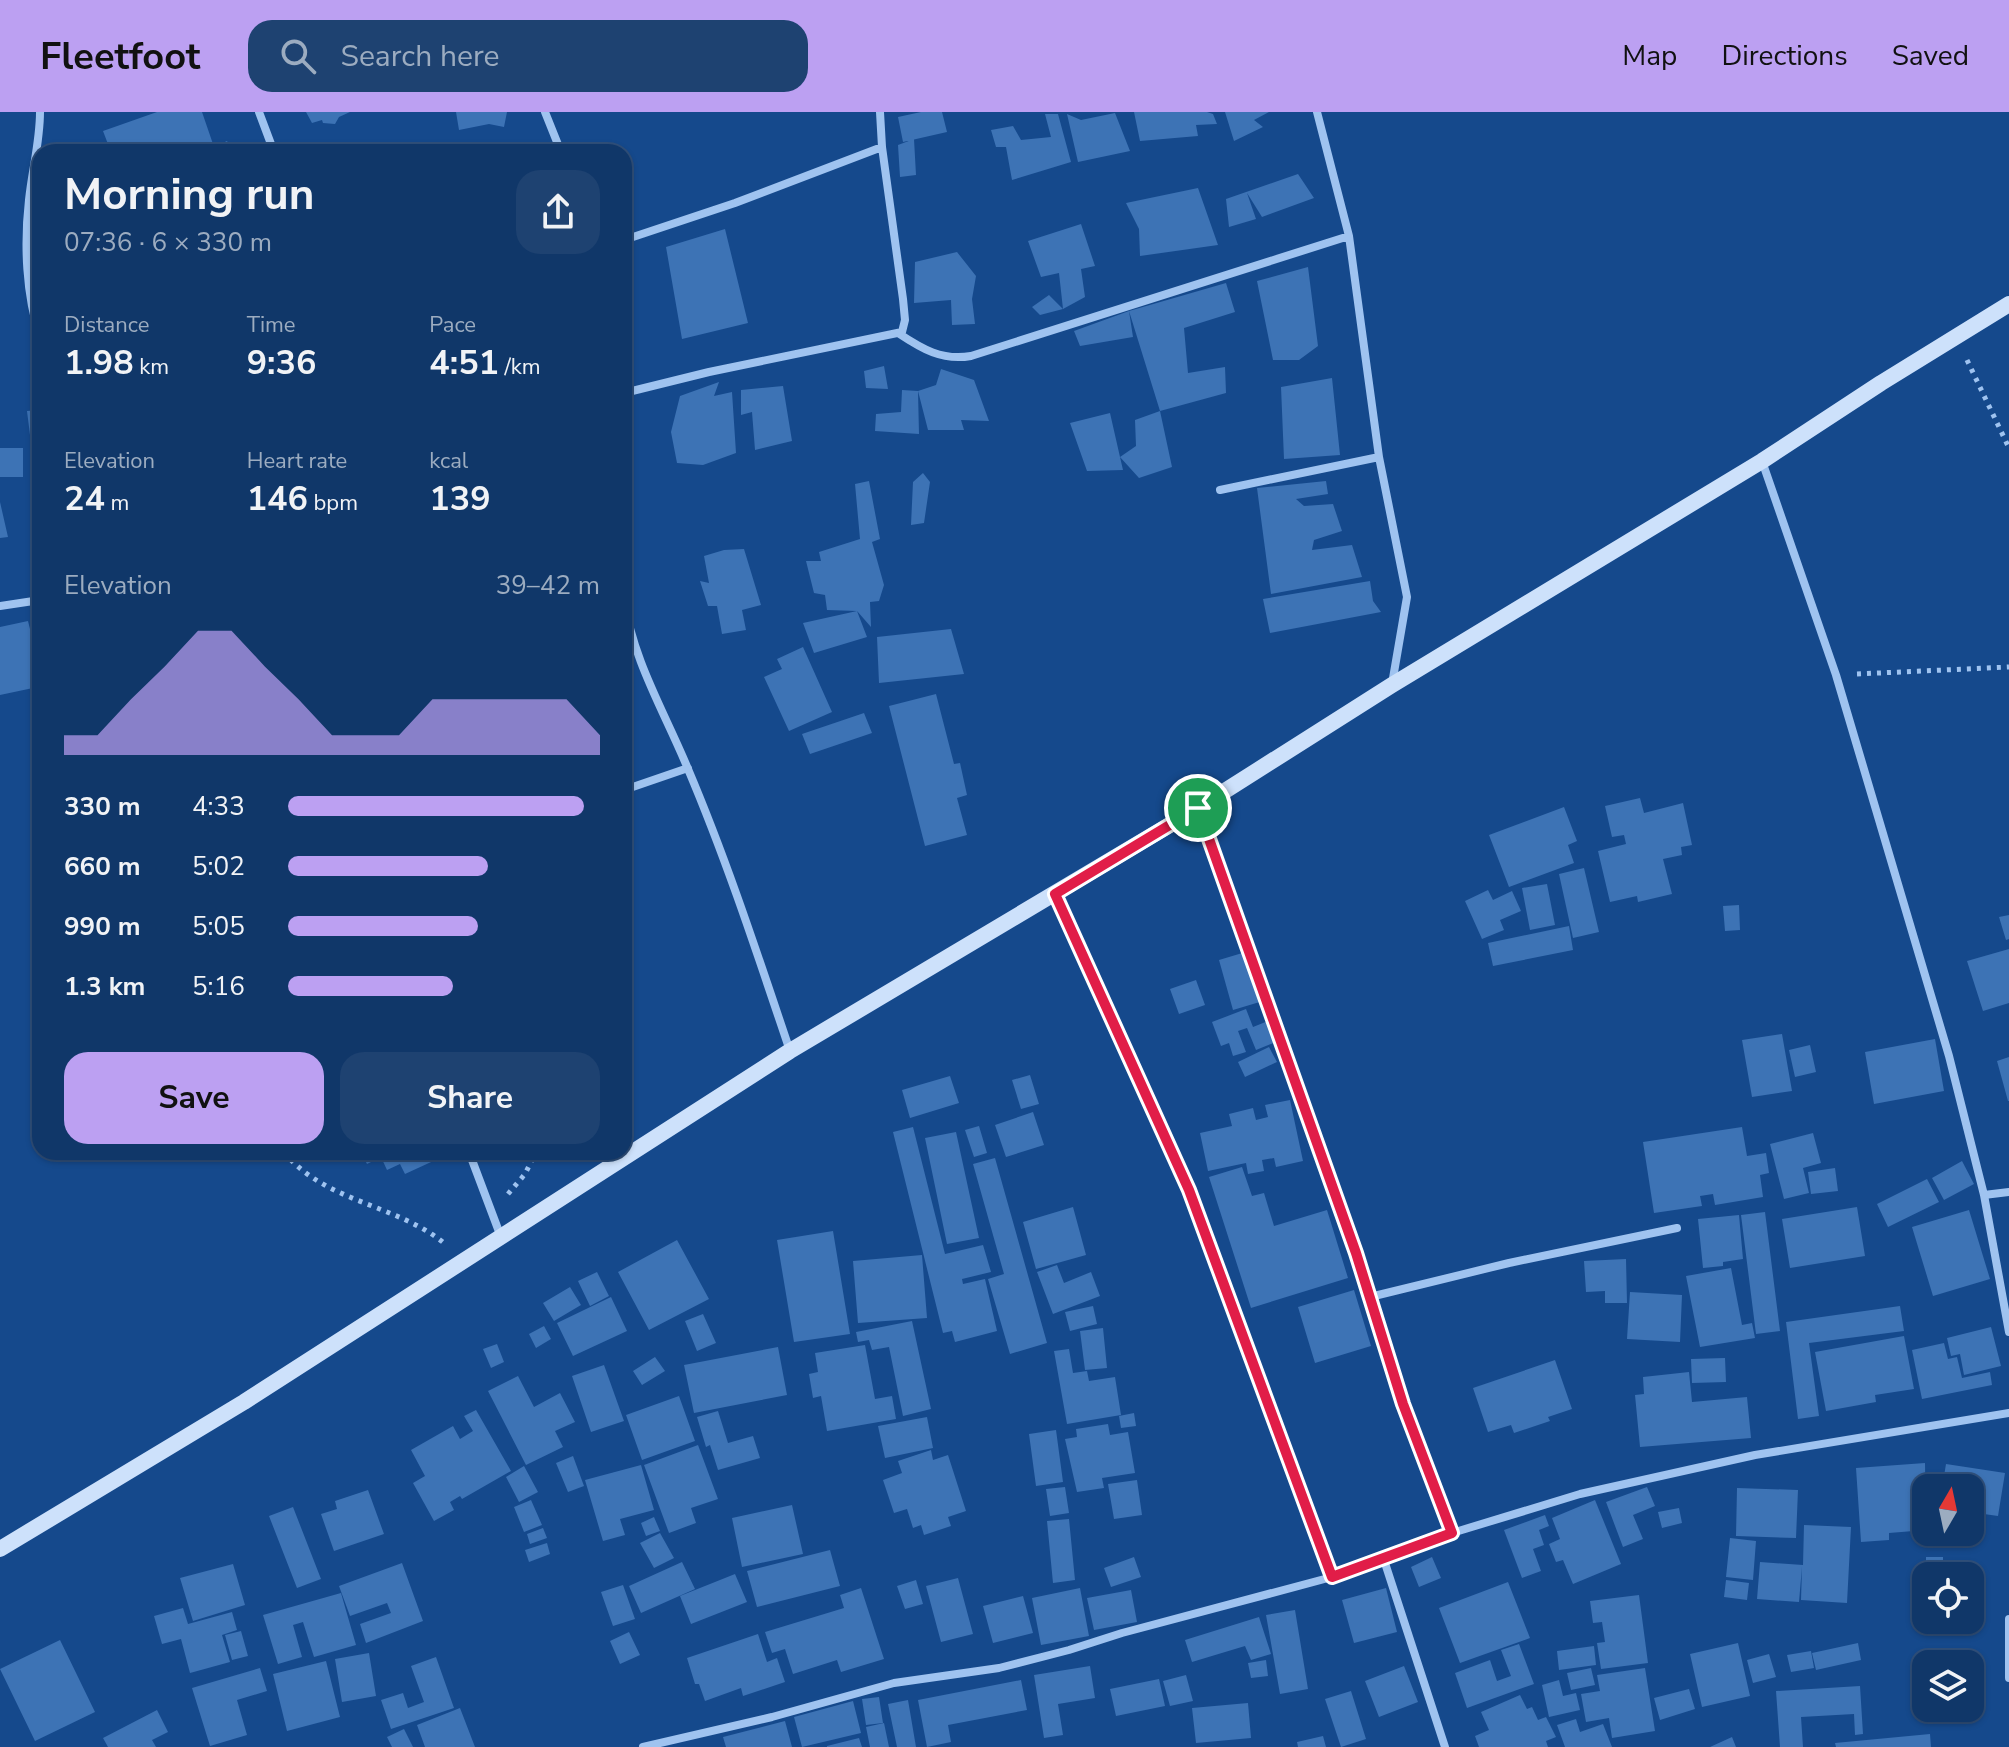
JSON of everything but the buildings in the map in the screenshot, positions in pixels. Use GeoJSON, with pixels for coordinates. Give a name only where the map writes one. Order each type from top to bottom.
{"type":"FeatureCollection","features":[{"type":"Feature","properties":{"kind":"street"},"geometry":{"type":"LineString","coordinates":[[38,144],[40,112]]}},
{"type":"Feature","properties":{"kind":"street"},"geometry":{"type":"LineString","coordinates":[[259,112],[271,144]]}},
{"type":"Feature","properties":{"kind":"street"},"geometry":{"type":"LineString","coordinates":[[545,112],[558,144]]}},
{"type":"Feature","properties":{"kind":"street"},"geometry":{"type":"LineString","coordinates":[[632,391],[898,333],[903,329],[904,314],[880,112]]}},
{"type":"Feature","properties":{"kind":"street"},"geometry":{"type":"LineString","coordinates":[[1317,112],[1349,236],[1379,457],[1407,597],[1392,685]]}},
{"type":"Feature","properties":{"kind":"street"},"geometry":{"type":"LineString","coordinates":[[632,237],[735,203],[882,147]]}},
{"type":"Feature","properties":{"kind":"street"},"geometry":{"type":"LineString","coordinates":[[32,179],[28,203],[29,288],[32,301]]}},
{"type":"Feature","properties":{"kind":"street"},"geometry":{"type":"LineString","coordinates":[[898,333],[937,355],[956,358],[971,356],[1349,236]]}},
{"type":"Feature","properties":{"kind":"street"},"geometry":{"type":"LineString","coordinates":[[632,1153],[790,1051],[1198,808],[1392,685],[1762,461],[2009,304]]}},
{"type":"Feature","properties":{"kind":"street"},"geometry":{"type":"LineString","coordinates":[[1220,490],[1379,457]]}},
{"type":"Feature","properties":{"kind":"street"},"geometry":{"type":"LineString","coordinates":[[1762,461],[1836,675],[1949,1056],[1984,1195],[2009,1332]]}},
{"type":"Feature","properties":{"kind":"street"},"geometry":{"type":"LineString","coordinates":[[0,606],[32,601]]}},
{"type":"Feature","properties":{"kind":"street"},"geometry":{"type":"LineString","coordinates":[[632,628],[642,666],[688,768],[734,886],[790,1051]]}},
{"type":"Feature","properties":{"kind":"street"},"geometry":{"type":"LineString","coordinates":[[632,787],[688,768]]}},
{"type":"Feature","properties":{"kind":"street"},"geometry":{"type":"LineString","coordinates":[[1198,808],[1370,1297],[1403,1404],[1452,1533]]}},
{"type":"Feature","properties":{"kind":"street"},"geometry":{"type":"LineString","coordinates":[[1055,894],[1189,1190],[1332,1577]]}},
{"type":"Feature","properties":{"kind":"street"},"geometry":{"type":"LineString","coordinates":[[472,1160],[501,1238]]}},
{"type":"Feature","properties":{"kind":"street"},"geometry":{"type":"LineString","coordinates":[[0,1549],[244,1402],[385,1313],[463,1258],[501,1238],[622,1160]]}},
{"type":"Feature","properties":{"kind":"street"},"geometry":{"type":"LineString","coordinates":[[1984,1195],[2009,1192]]}},
{"type":"Feature","properties":{"kind":"street"},"geometry":{"type":"LineString","coordinates":[[1370,1297],[1509,1263],[1677,1228]]}},
{"type":"Feature","properties":{"kind":"street"},"geometry":{"type":"LineString","coordinates":[[643,1747],[772,1717],[894,1683],[999,1668],[1332,1577],[1452,1533],[1580,1494],[1755,1455],[2009,1413]]}},
{"type":"Feature","properties":{"kind":"street"},"geometry":{"type":"LineString","coordinates":[[1384,1560],[1445,1747]]}},
{"type":"Feature","properties":{"kind":"street"},"geometry":{"type":"LineString","coordinates":[[2009,1619],[2009,1678]]}},
{"type":"Feature","properties":{"kind":"path"},"geometry":{"type":"LineString","coordinates":[[1956,337],[2009,448]]}},
{"type":"Feature","properties":{"kind":"path"},"geometry":{"type":"LineString","coordinates":[[1836,675],[2009,667]]}},
{"type":"Feature","properties":{"kind":"path"},"geometry":{"type":"LineString","coordinates":[[291,1160],[298,1169],[345,1196],[410,1221],[463,1258]]}},
{"type":"Feature","properties":{"kind":"path"},"geometry":{"type":"LineString","coordinates":[[492,1213],[525,1174],[532,1160]]}},
{"type":"Feature","properties":{"kind":"route"},"geometry":{"type":"LineString","coordinates":[[1198,808],[1356,1253],[1403,1404],[1452,1533],[1332,1577],[1189,1190],[1055,894],[1198,808]]}}]}
